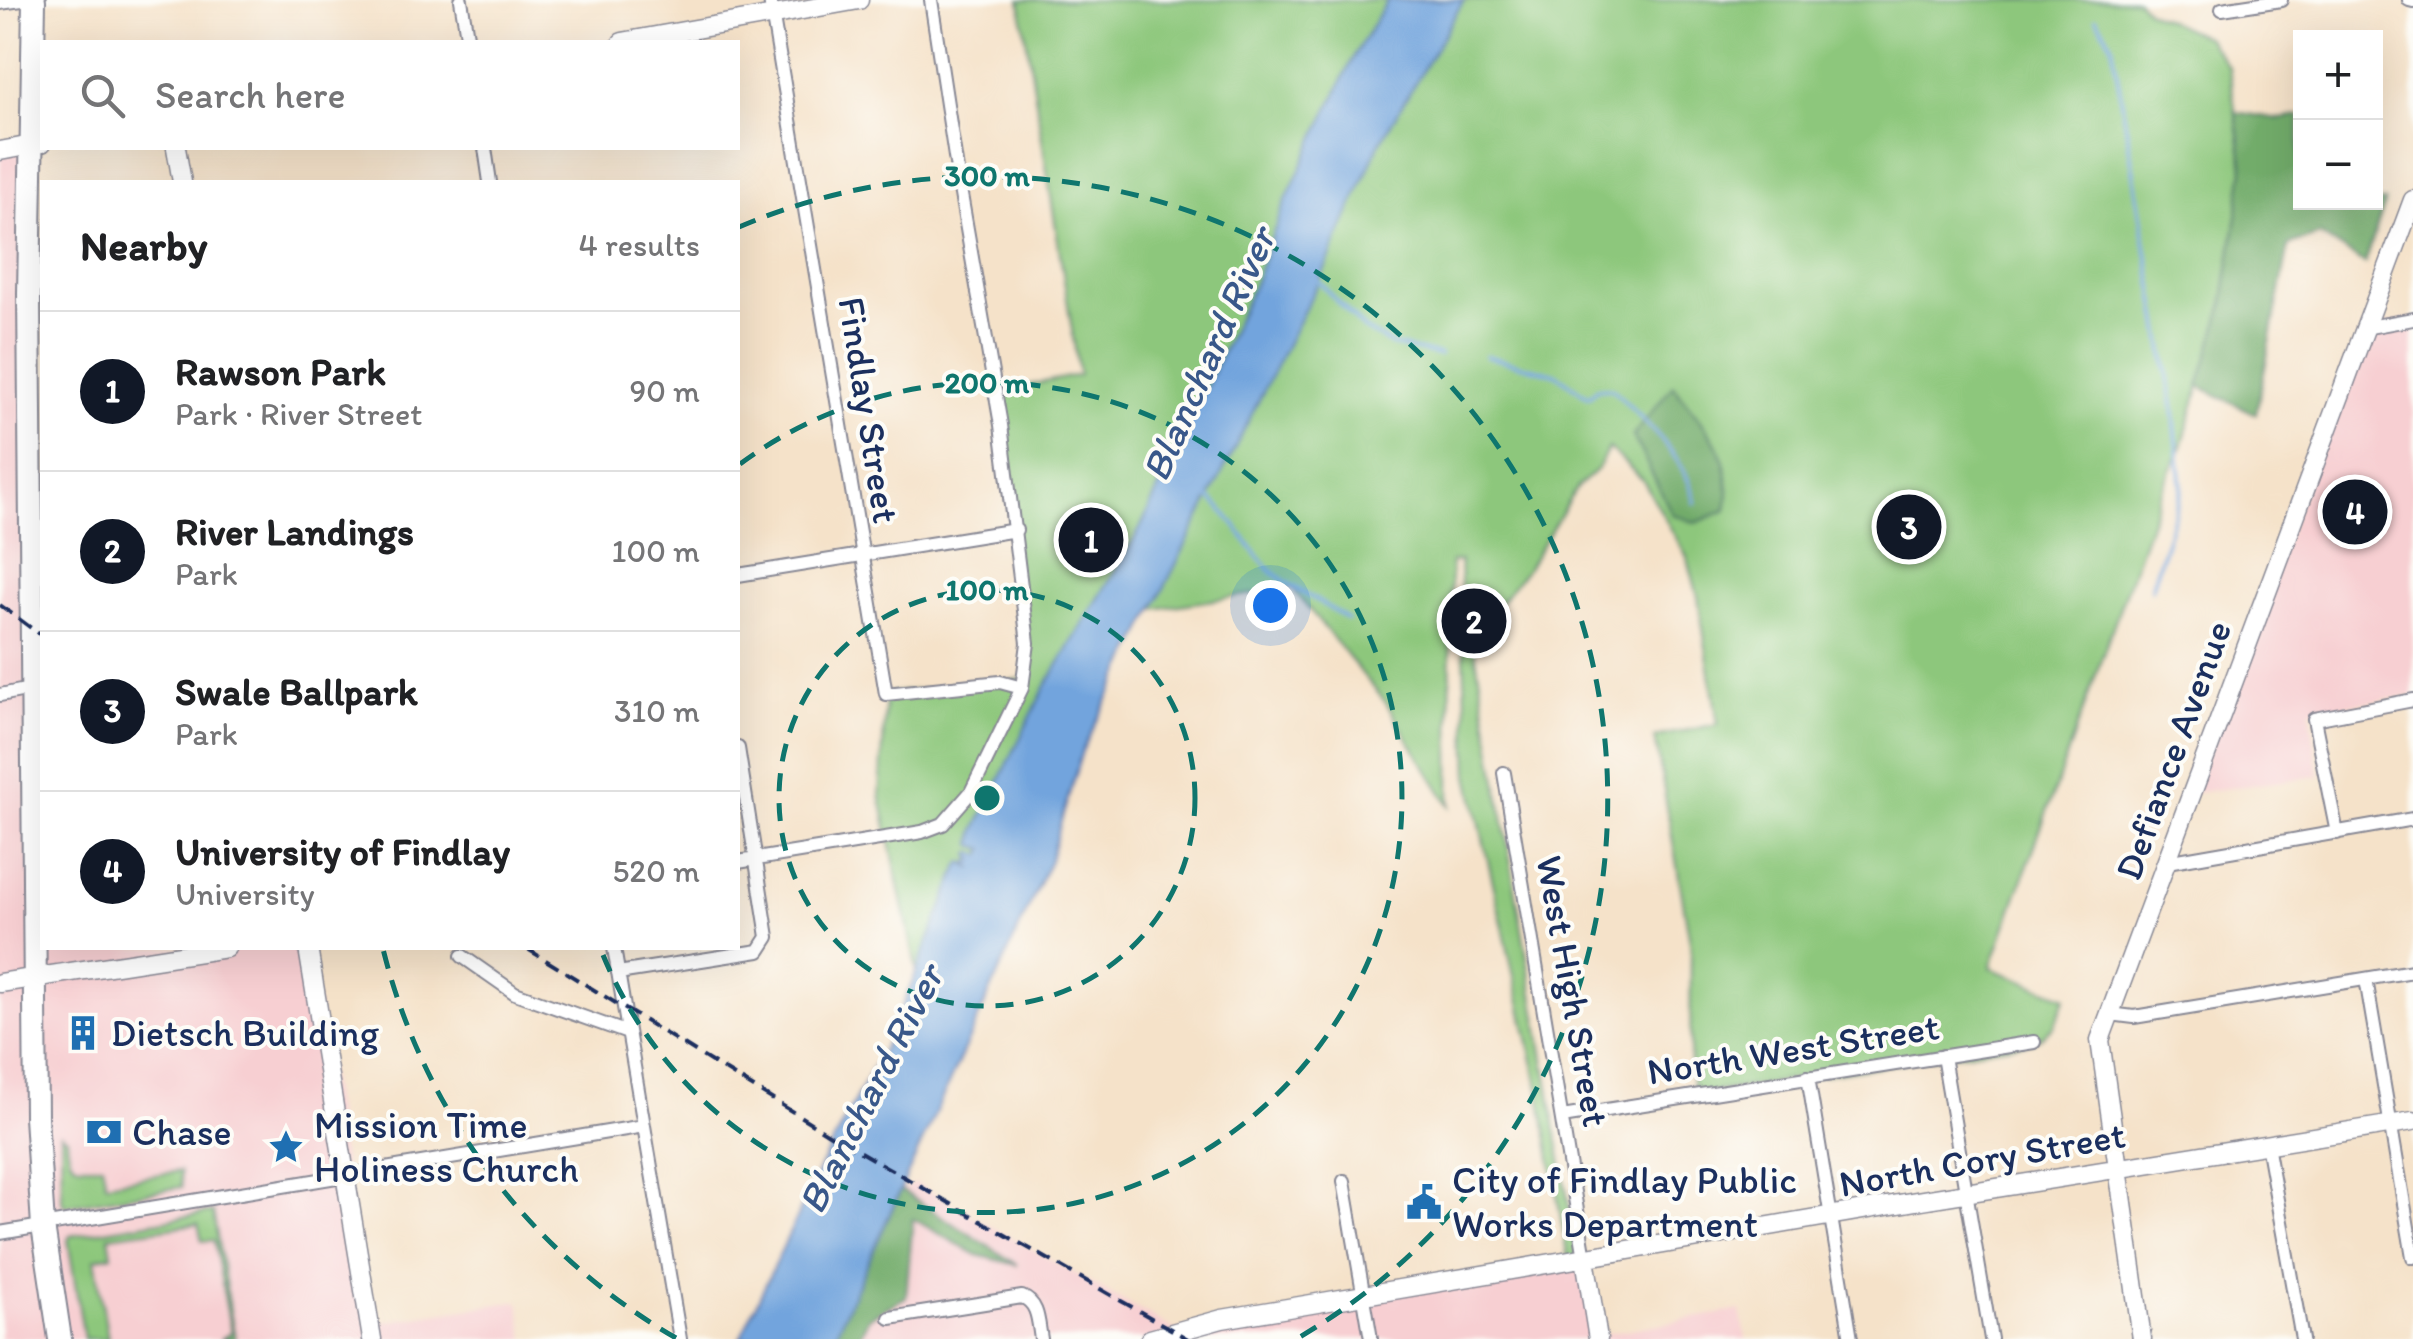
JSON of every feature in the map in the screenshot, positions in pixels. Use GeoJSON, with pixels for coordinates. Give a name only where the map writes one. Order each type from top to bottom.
{"type":"FeatureCollection","features":[{"type":"Feature","properties":{"kind":"highway"},"geometry":{"type":"LineString","coordinates":[[34,0],[37,144],[31,689],[36,1125],[43,1226],[60,1339]]}},
{"type":"Feature","properties":{"kind":"street"},"geometry":{"type":"LineString","coordinates":[[0,3],[22,0]]}},
{"type":"Feature","properties":{"kind":"street"},"geometry":{"type":"LineString","coordinates":[[461,0],[468,40]]}},
{"type":"Feature","properties":{"kind":"street"},"geometry":{"type":"LineString","coordinates":[[631,40],[772,8],[859,0]]}},
{"type":"Feature","properties":{"kind":"street"},"geometry":{"type":"LineString","coordinates":[[740,862],[922,832],[943,824],[971,792],[1022,688],[1028,643],[1016,530],[932,0]]}},
{"type":"Feature","properties":{"kind":"street"},"geometry":{"type":"LineString","coordinates":[[2222,9],[2281,0]]}},
{"type":"Feature","properties":{"kind":"street","name":"Findlay Street"},"geometry":{"type":"LineString","coordinates":[[772,8],[886,694],[1000,682],[1022,688]]}},
{"type":"Feature","properties":{"kind":"street"},"geometry":{"type":"LineString","coordinates":[[0,151],[37,144]]}},
{"type":"Feature","properties":{"kind":"street"},"geometry":{"type":"LineString","coordinates":[[176,150],[182,180]]}},
{"type":"Feature","properties":{"kind":"street"},"geometry":{"type":"LineString","coordinates":[[485,150],[490,180]]}},
{"type":"Feature","properties":{"kind":"street","name":"Defiance Avenue"},"geometry":{"type":"LineString","coordinates":[[2142,1339],[2099,1050],[2413,200]]}},
{"type":"Feature","properties":{"kind":"street"},"geometry":{"type":"LineString","coordinates":[[2364,328],[2413,319]]}},
{"type":"Feature","properties":{"kind":"street"},"geometry":{"type":"LineString","coordinates":[[740,575],[1016,530]]}},
{"type":"Feature","properties":{"kind":"street"},"geometry":{"type":"LineString","coordinates":[[0,695],[31,689]]}},
{"type":"Feature","properties":{"kind":"street"},"geometry":{"type":"LineString","coordinates":[[2337,834],[2314,719],[2412,704]]}},
{"type":"Feature","properties":{"kind":"street"},"geometry":{"type":"LineString","coordinates":[[618,973],[759,950],[768,938],[740,760]]}},
{"type":"Feature","properties":{"kind":"street","name":"West High Street"},"geometry":{"type":"LineString","coordinates":[[1504,773],[1598,1339]]}},
{"type":"Feature","properties":{"kind":"street"},"geometry":{"type":"LineString","coordinates":[[2166,862],[2413,818]]}},
{"type":"Feature","properties":{"kind":"street"},"geometry":{"type":"LineString","coordinates":[[0,983],[213,950]]}},
{"type":"Feature","properties":{"kind":"street"},"geometry":{"type":"LineString","coordinates":[[308,950],[372,1339]]}},
{"type":"Feature","properties":{"kind":"street"},"geometry":{"type":"LineString","coordinates":[[614,950],[680,1339]]}},
{"type":"Feature","properties":{"kind":"street"},"geometry":{"type":"LineString","coordinates":[[462,956],[515,993],[628,1034]]}},
{"type":"Feature","properties":{"kind":"street"},"geometry":{"type":"LineString","coordinates":[[2110,1014],[2134,1017],[2413,971]]}},
{"type":"Feature","properties":{"kind":"street"},"geometry":{"type":"LineString","coordinates":[[2366,979],[2413,1258]]}},
{"type":"Feature","properties":{"kind":"street","name":"North West Street"},"geometry":{"type":"LineString","coordinates":[[1562,1117],[2034,1042]]}},
{"type":"Feature","properties":{"kind":"street"},"geometry":{"type":"LineString","coordinates":[[1943,1056],[1991,1339]]}},
{"type":"Feature","properties":{"kind":"street"},"geometry":{"type":"LineString","coordinates":[[1808,1077],[1850,1339]]}},
{"type":"Feature","properties":{"kind":"street","name":"North Cory Street"},"geometry":{"type":"LineString","coordinates":[[1150,1339],[1222,1319],[2413,1121]]}},
{"type":"Feature","properties":{"kind":"street"},"geometry":{"type":"LineString","coordinates":[[0,1233],[644,1126]]}},
{"type":"Feature","properties":{"kind":"street"},"geometry":{"type":"LineString","coordinates":[[2267,1144],[2302,1339]]}},
{"type":"Feature","properties":{"kind":"street"},"geometry":{"type":"LineString","coordinates":[[1344,1181],[1371,1339]]}},
{"type":"Feature","properties":{"kind":"street"},"geometry":{"type":"LineString","coordinates":[[890,1318],[1015,1296],[1032,1302],[1041,1339]]}},
{"type":"Feature","properties":{"kind":"shaded area"},"geometry":{"type":"Polygon","coordinates":[[[31,145],[31,542],[40,541],[40,950],[308,950],[370,1324],[519,1301],[525,1339],[0,1339],[0,151],[31,145]]]}},
{"type":"Feature","properties":{"kind":"shaded area"},"geometry":{"type":"Polygon","coordinates":[[[2413,319],[2413,696],[2310,710],[2319,776],[2193,793],[2364,328],[2413,319]]]}},
{"type":"Feature","properties":{"kind":"shaded area"},"geometry":{"type":"Polygon","coordinates":[[[915,1183],[1178,1332],[1585,1258],[1598,1335],[1741,1310],[1746,1339],[833,1339],[901,1190],[915,1183]]]}},
{"type":"Feature","properties":{"kind":"green space"},"geometry":{"type":"Polygon","coordinates":[[[1020,0],[2137,0],[2148,11],[2207,38],[2229,68],[2244,170],[2223,308],[2182,446],[2160,495],[1991,968],[2066,997],[2054,1026],[2034,1042],[1694,1095],[1690,1064],[1691,948],[1655,737],[1718,724],[1698,597],[1688,559],[1643,480],[1609,448],[1597,469],[1577,487],[1529,566],[1475,634],[1578,1259],[1568,1260],[1539,1088],[1469,776],[1460,561],[1451,562],[1450,806],[1386,703],[1292,588],[1154,609],[1137,604],[952,1014],[917,972],[880,794],[886,694],[1023,679],[1027,652],[995,392],[1079,375],[1020,0]]]}},
{"type":"Feature","properties":{"kind":"green space"},"geometry":{"type":"Polygon","coordinates":[[[2236,112],[2279,119],[2293,117],[2293,210],[2382,210],[2365,264],[2320,235],[2289,245],[2256,414],[2199,386],[2223,307],[2244,170],[2236,112]]]}},
{"type":"Feature","properties":{"kind":"green space"},"geometry":{"type":"Polygon","coordinates":[[[1673,385],[1715,442],[1727,473],[1726,510],[1696,523],[1672,514],[1633,436],[1673,385]]]}},
{"type":"Feature","properties":{"kind":"green space"},"geometry":{"type":"Polygon","coordinates":[[[61,1134],[67,1138],[72,1161],[102,1165],[106,1183],[180,1171],[182,1187],[65,1206],[61,1134]]]}},
{"type":"Feature","properties":{"kind":"green space"},"geometry":{"type":"Polygon","coordinates":[[[901,1190],[1018,1265],[977,1255],[913,1219],[906,1297],[868,1318],[859,1339],[833,1339],[901,1190]]]}},
{"type":"Feature","properties":{"kind":"green space"},"geometry":{"type":"Polygon","coordinates":[[[213,1212],[235,1339],[220,1339],[231,1333],[214,1240],[202,1241],[198,1224],[109,1236],[112,1255],[95,1259],[108,1339],[84,1339],[70,1236],[213,1212]]]}},
{"type":"Feature","properties":{"kind":"water","name":"Blanchard River"},"geometry":{"type":"Polygon","coordinates":[[[1388,0],[1464,0],[1379,144],[1325,269],[1082,751],[1049,862],[833,1339],[740,1339],[825,1157],[895,1025],[959,866],[963,862],[973,869],[968,862],[974,860],[970,855],[982,855],[985,849],[973,845],[975,831],[1044,689],[1139,531],[1254,284],[1285,202],[1355,54],[1388,0]]]}},
{"type":"Feature","properties":{"kind":"waterway"},"geometry":{"type":"LineString","coordinates":[[2096,18],[2112,44],[2173,406],[2182,489],[2151,589]]}},
{"type":"Feature","properties":{"kind":"waterway"},"geometry":{"type":"LineString","coordinates":[[1315,278],[1364,329],[1392,345],[1439,355]]}},
{"type":"Feature","properties":{"kind":"waterway"},"geometry":{"type":"LineString","coordinates":[[1486,356],[1556,374],[1588,397],[1598,388],[1613,389],[1674,456],[1684,471],[1695,503]]}},
{"type":"Feature","properties":{"kind":"waterway"},"geometry":{"type":"LineString","coordinates":[[1207,496],[1274,573],[1347,620]]}},
{"type":"Feature","properties":{"kind":"railway"},"geometry":{"type":"LineString","coordinates":[[0,605],[40,635]]}},
{"type":"Feature","properties":{"kind":"railway"},"geometry":{"type":"LineString","coordinates":[[529,950],[832,1136],[1188,1339]]}},
{"type":"Feature","properties":{"kind":"place","name":"University of Findlay"},"geometry":{"type":"Point","coordinates":[2355,512]}},
{"type":"Feature","properties":{"kind":"place","name":"Swale Ballpark"},"geometry":{"type":"Point","coordinates":[1909,527]}},
{"type":"Feature","properties":{"kind":"place","name":"Rawson Park"},"geometry":{"type":"Point","coordinates":[1091,540]}},
{"type":"Feature","properties":{"kind":"place","name":"River Landings"},"geometry":{"type":"Point","coordinates":[1474,621]}},
{"type":"Feature","properties":{"kind":"place","name":"Dietsch Building"},"geometry":{"type":"Point","coordinates":[83,1033]}},
{"type":"Feature","properties":{"kind":"place","name":"Chase"},"geometry":{"type":"Point","coordinates":[104,1132]}},
{"type":"Feature","properties":{"kind":"place","name":"Mission Time Holiness Church"},"geometry":{"type":"Point","coordinates":[286,1147]}},
{"type":"Feature","properties":{"kind":"place","name":"City of Findlay Public Works Department"},"geometry":{"type":"Point","coordinates":[1424,1202]}}]}
